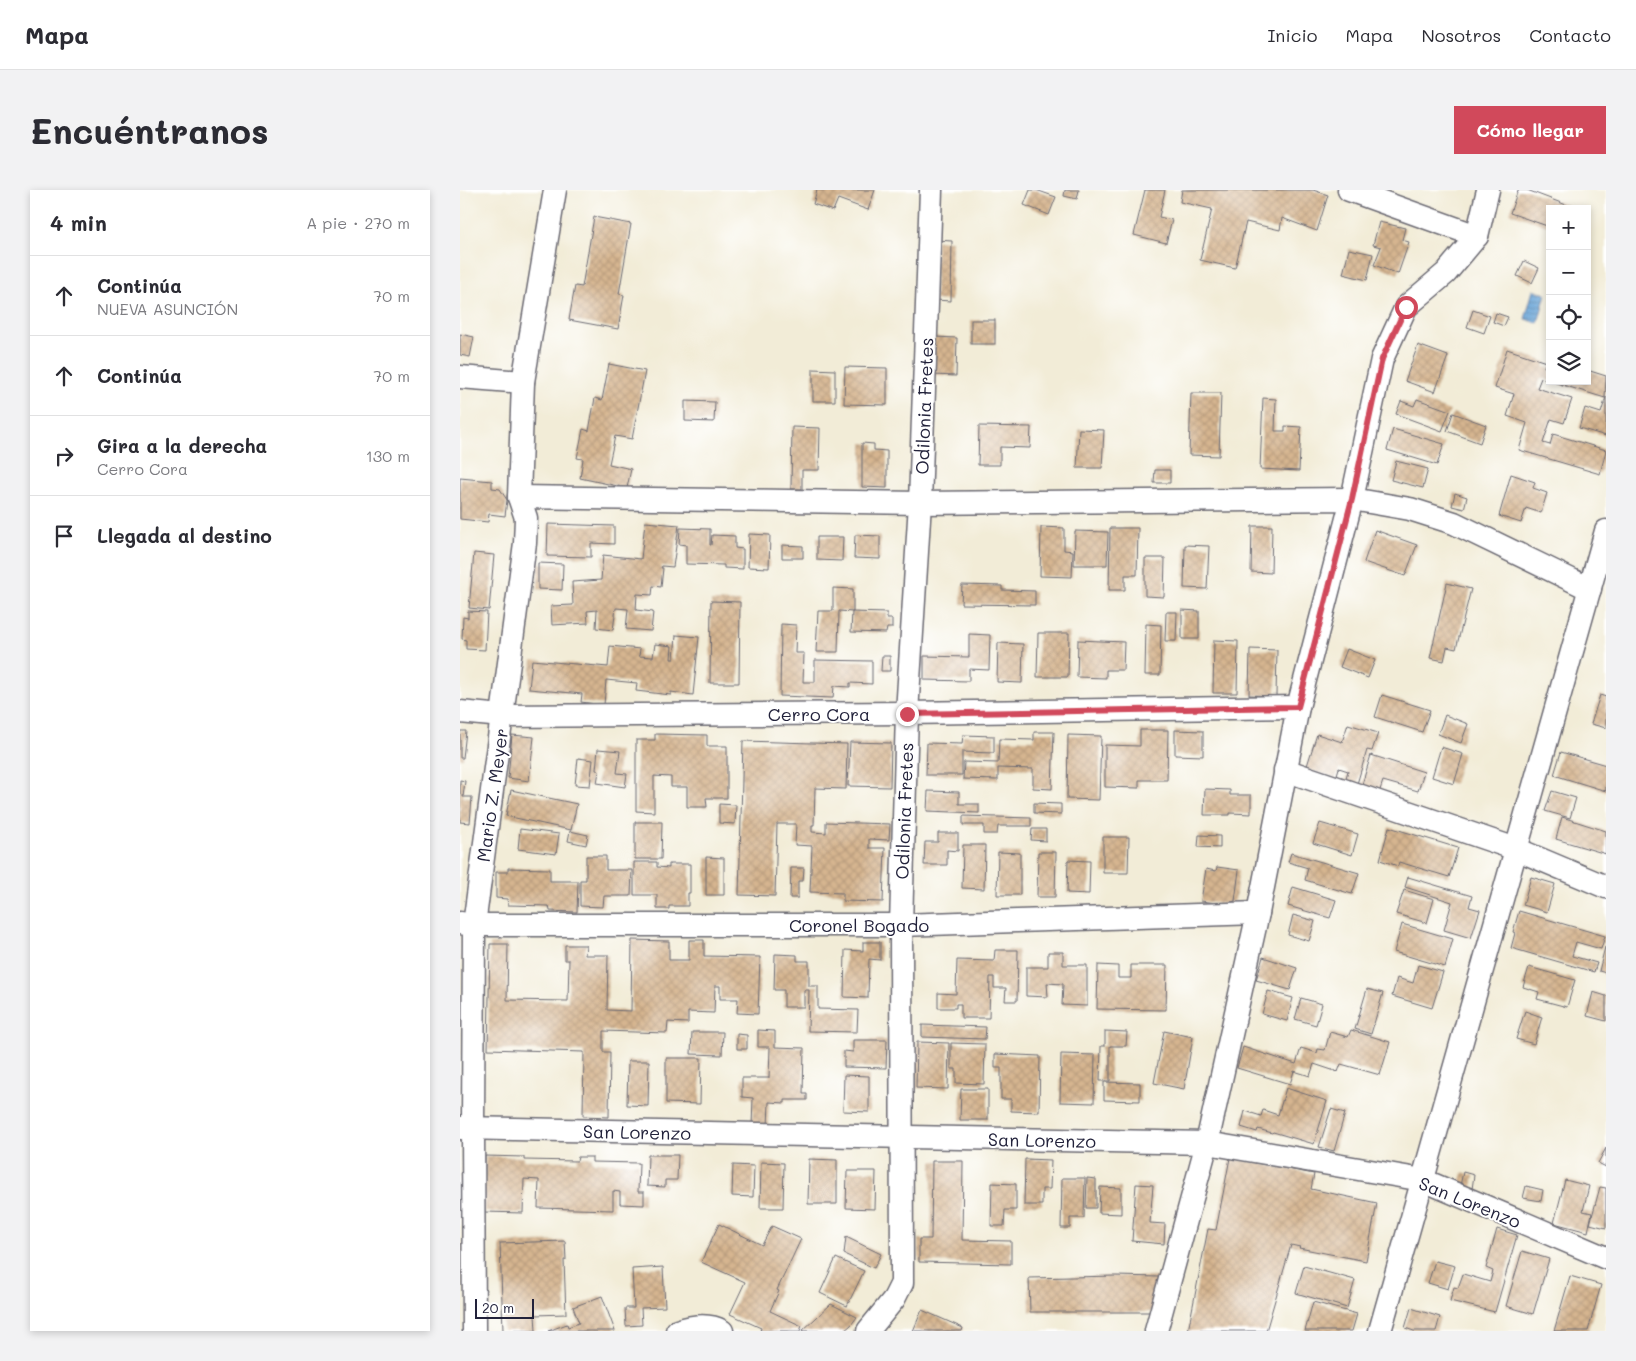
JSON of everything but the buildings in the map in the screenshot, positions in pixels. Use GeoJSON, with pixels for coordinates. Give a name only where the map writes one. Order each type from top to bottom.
{"type":"FeatureCollection","features":[{"type":"Feature","properties":{"kind":"street","name":"Mario Z. Meyer"},"geometry":{"type":"LineString","coordinates":[[474,1331],[466,1128],[467,924],[502,716],[525,543],[526,518],[519,498],[523,382],[555,190]]}},
{"type":"Feature","properties":{"kind":"street","name":"Odilonia Fretes"},"geometry":{"type":"LineString","coordinates":[[868,1331],[894,1299],[902,1283],[901,925],[907,714],[920,503],[931,190]]}},
{"type":"Feature","properties":{"kind":"street"},"geometry":{"type":"LineString","coordinates":[[1349,190],[1477,236]]}},
{"type":"Feature","properties":{"kind":"street"},"geometry":{"type":"LineString","coordinates":[[1156,1331],[1207,1143],[1258,913],[1298,707],[1352,499],[1382,359],[1406,307],[1446,274],[1477,236],[1488,190]]}},
{"type":"Feature","properties":{"kind":"street"},"geometry":{"type":"LineString","coordinates":[[460,378],[523,382]]}},
{"type":"Feature","properties":{"kind":"street"},"geometry":{"type":"LineString","coordinates":[[519,498],[920,503],[1352,499],[1410,509],[1454,523],[1590,589]]}},
{"type":"Feature","properties":{"kind":"street"},"geometry":{"type":"LineString","coordinates":[[1380,1331],[1606,531]]}},
{"type":"Feature","properties":{"kind":"street","name":"Cerro Cora"},"geometry":{"type":"LineString","coordinates":[[460,712],[502,716],[907,714],[1298,707]]}},
{"type":"Feature","properties":{"kind":"street"},"geometry":{"type":"LineString","coordinates":[[1285,770],[1516,849],[1606,887]]}},
{"type":"Feature","properties":{"kind":"street","name":"Coronel Bogado"},"geometry":{"type":"LineString","coordinates":[[467,924],[901,925],[1258,913]]}},
{"type":"Feature","properties":{"kind":"street","name":"San Lorenzo"},"geometry":{"type":"LineString","coordinates":[[466,1128],[1207,1143],[1422,1180],[1606,1258]]}},
{"type":"Feature","properties":{"kind":"street"},"geometry":{"type":"LineString","coordinates":[[677,1331],[699,1326],[722,1331]]}},
{"type":"Feature","properties":{"kind":"water"},"geometry":{"type":"Polygon","coordinates":[[[1533,290],[1546,294],[1538,323],[1525,319],[1533,290]]]}},
{"type":"Feature","properties":{"kind":"route"},"geometry":{"type":"LineString","coordinates":[[907,714],[1298,707],[1352,499],[1382,359],[1406,307]]}}]}
